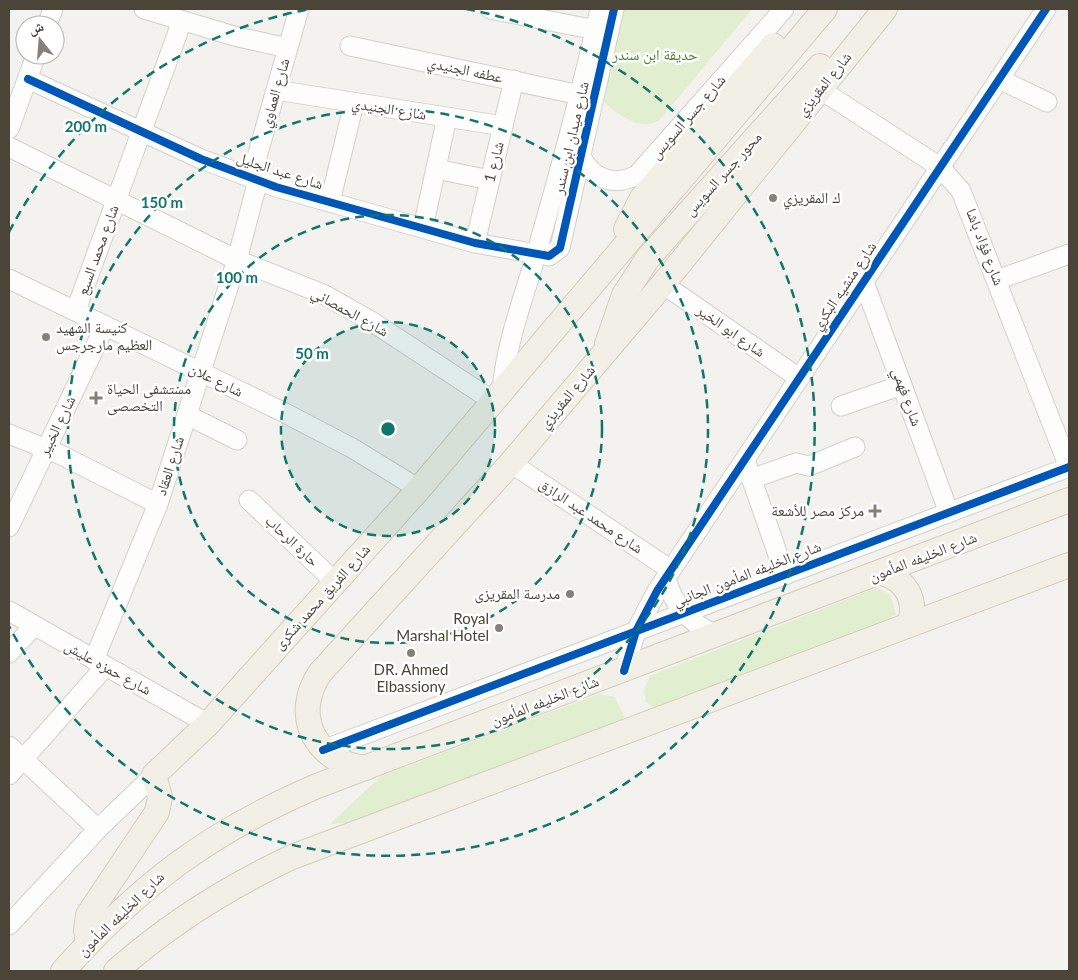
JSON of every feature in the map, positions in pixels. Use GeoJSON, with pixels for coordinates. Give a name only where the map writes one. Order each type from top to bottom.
{"type":"FeatureCollection","features":[{"type":"Feature","properties":{"kind":"main road"},"geometry":{"type":"LineString","coordinates":[[618,254],[625,230],[642,198],[805,9]]}},
{"type":"Feature","properties":{"kind":"main road"},"geometry":{"type":"LineString","coordinates":[[618,254],[825,9]]}},
{"type":"Feature","properties":{"kind":"main road","name":"محور جسر السويس"},"geometry":{"type":"LineString","coordinates":[[604,353],[615,316],[624,295],[648,258],[838,46],[864,9]]}},
{"type":"Feature","properties":{"kind":"main road","name":"شارع المقريزي"},"geometry":{"type":"LineString","coordinates":[[366,768],[343,763],[323,750],[311,729],[308,718],[309,694],[316,678],[511,463],[662,284],[885,9]]}},
{"type":"Feature","properties":{"kind":"main road","name":"شارع الفريق محمد شكرى"},"geometry":{"type":"LineString","coordinates":[[154,775],[208,724],[418,489],[618,254]]}},
{"type":"Feature","properties":{"kind":"main road","name":"شارع الخليفه المأمون"},"geometry":{"type":"LineString","coordinates":[[63,971],[88,943],[153,881],[202,846],[263,810],[317,786],[882,573],[1069,500]]}},
{"type":"Feature","properties":{"kind":"main road"},"geometry":{"type":"LineString","coordinates":[[116,971],[160,935],[196,909],[236,885],[292,857],[648,725],[909,624],[1069,565]]}},
{"type":"Feature","properties":{"kind":"main road"},"geometry":{"type":"LineString","coordinates":[[882,573],[898,579],[909,592],[912,608],[909,624]]}},
{"type":"Feature","properties":{"kind":"main road"},"geometry":{"type":"LineString","coordinates":[[88,943],[86,930],[88,915],[157,812],[160,797],[154,775]]}},
{"type":"Feature","properties":{"kind":"street"},"geometry":{"type":"LineString","coordinates":[[144,9],[182,21],[288,48]]}},
{"type":"Feature","properties":{"kind":"street","name":"شارع العماوي"},"geometry":{"type":"LineString","coordinates":[[254,179],[276,90],[299,9]]}},
{"type":"Feature","properties":{"kind":"street"},"geometry":{"type":"LineString","coordinates":[[490,9],[596,30]]}},
{"type":"Feature","properties":{"kind":"street","name":"شارع ميدان ابن سندر"},"geometry":{"type":"LineString","coordinates":[[498,396],[507,351],[537,253],[580,95],[600,9]]}},
{"type":"Feature","properties":{"kind":"street","name":"شارع ميدان ابن سندر"},"geometry":{"type":"LineString","coordinates":[[537,253],[549,256],[560,248],[614,9]]}},
{"type":"Feature","properties":{"kind":"street","name":"شارع جسر السويس"},"geometry":{"type":"LineString","coordinates":[[581,156],[589,170],[602,179],[616,182],[637,175],[784,9]]}},
{"type":"Feature","properties":{"kind":"street","name":"شارع منشيه البكري"},"geometry":{"type":"LineString","coordinates":[[624,671],[636,631],[649,604],[668,574],[1046,9]]}},
{"type":"Feature","properties":{"kind":"street","name":"شارع محمد السبع"},"geometry":{"type":"LineString","coordinates":[[76,310],[182,21]]}},
{"type":"Feature","properties":{"kind":"street","name":"عطفه الجنيدي"},"geometry":{"type":"LineString","coordinates":[[350,46],[580,95]]}},
{"type":"Feature","properties":{"kind":"street"},"geometry":{"type":"LineString","coordinates":[[9,129],[33,65]]}},
{"type":"Feature","properties":{"kind":"street","name":"شارع عبد الجليل"},"geometry":{"type":"LineString","coordinates":[[28,78],[201,159],[254,179],[475,243],[537,253]]}},
{"type":"Feature","properties":{"kind":"street"},"geometry":{"type":"LineString","coordinates":[[999,79],[1047,102]]}},
{"type":"Feature","properties":{"kind":"street","name":"شارع 1"},"geometry":{"type":"LineString","coordinates":[[475,243],[514,80]]}},
{"type":"Feature","properties":{"kind":"street","name":"شارع الجنيدي"},"geometry":{"type":"LineString","coordinates":[[276,90],[354,104],[503,126]]}},
{"type":"Feature","properties":{"kind":"street","name":"شارع فؤاد باشا"},"geometry":{"type":"LineString","coordinates":[[820,90],[940,168],[955,182],[966,200],[1069,467]]}},
{"type":"Feature","properties":{"kind":"street"},"geometry":{"type":"LineString","coordinates":[[330,202],[354,104]]}},
{"type":"Feature","properties":{"kind":"street"},"geometry":{"type":"LineString","coordinates":[[423,228],[447,117]]}},
{"type":"Feature","properties":{"kind":"street","name":"شارع الحمصاني"},"geometry":{"type":"LineString","coordinates":[[9,147],[236,260],[323,294],[498,396]]}},
{"type":"Feature","properties":{"kind":"street"},"geometry":{"type":"LineString","coordinates":[[436,169],[490,180]]}},
{"type":"Feature","properties":{"kind":"street","name":"شارع العقاد"},"geometry":{"type":"LineString","coordinates":[[9,775],[100,664],[158,504],[201,373],[236,260],[254,179]]}},
{"type":"Feature","properties":{"kind":"street"},"geometry":{"type":"LineString","coordinates":[[997,280],[1069,254]]}},
{"type":"Feature","properties":{"kind":"street","name":"شارع علان"},"geometry":{"type":"LineString","coordinates":[[9,278],[352,448],[418,489]]}},
{"type":"Feature","properties":{"kind":"street","name":"شارع فهمي"},"geometry":{"type":"LineString","coordinates":[[864,282],[949,513]]}},
{"type":"Feature","properties":{"kind":"street","name":"شارع ابو الخير"},"geometry":{"type":"LineString","coordinates":[[662,284],[799,378]]}},
{"type":"Feature","properties":{"kind":"street","name":"شارع الخبير"},"geometry":{"type":"LineString","coordinates":[[9,527],[105,326]]}},
{"type":"Feature","properties":{"kind":"street"},"geometry":{"type":"LineString","coordinates":[[841,406],[902,385]]}},
{"type":"Feature","properties":{"kind":"street"},"geometry":{"type":"LineString","coordinates":[[187,415],[237,440]]}},
{"type":"Feature","properties":{"kind":"street"},"geometry":{"type":"LineString","coordinates":[[9,434],[47,448],[158,504]]}},
{"type":"Feature","properties":{"kind":"street"},"geometry":{"type":"LineString","coordinates":[[752,479],[796,463],[809,466],[855,447]]}},
{"type":"Feature","properties":{"kind":"street"},"geometry":{"type":"LineString","coordinates":[[745,460],[785,575]]}},
{"type":"Feature","properties":{"kind":"street","name":"شارع محمد عبد الرازق"},"geometry":{"type":"LineString","coordinates":[[511,463],[668,574]]}},
{"type":"Feature","properties":{"kind":"street","name":"شارع الخليفه المأمون الجانبي"},"geometry":{"type":"LineString","coordinates":[[323,750],[1069,467]]}},
{"type":"Feature","properties":{"kind":"street","name":"حارة الرحاب"},"geometry":{"type":"LineString","coordinates":[[249,500],[335,582]]}},
{"type":"Feature","properties":{"kind":"street"},"geometry":{"type":"LineString","coordinates":[[668,574],[672,597],[684,613],[699,626],[717,635]]}},
{"type":"Feature","properties":{"kind":"street","name":"شارع حمزه عليش"},"geometry":{"type":"LineString","coordinates":[[9,611],[208,724]]}},
{"type":"Feature","properties":{"kind":"street"},"geometry":{"type":"LineString","coordinates":[[9,653],[34,626]]}},
{"type":"Feature","properties":{"kind":"street"},"geometry":{"type":"LineString","coordinates":[[9,746],[98,829]]}},
{"type":"Feature","properties":{"kind":"street","name":"شارع الفريق محمد شكرى"},"geometry":{"type":"LineString","coordinates":[[9,925],[98,829],[154,775]]}},
{"type":"Feature","properties":{"kind":"green space","name":"حديقة ابن سندر"},"geometry":{"type":"Polygon","coordinates":[[[617,9],[752,9],[662,117],[655,122],[640,124],[624,117],[604,102],[617,9]]]}},
{"type":"Feature","properties":{"kind":"green space"},"geometry":{"type":"Polygon","coordinates":[[[876,588],[882,589],[891,597],[896,614],[888,620],[665,707],[656,708],[646,702],[644,691],[650,676],[876,588]]]}},
{"type":"Feature","properties":{"kind":"green space"},"geometry":{"type":"Polygon","coordinates":[[[599,694],[615,697],[624,717],[617,727],[364,822],[330,824],[381,776],[599,694]]]}},
{"type":"Feature","properties":{"kind":"cycle path"},"geometry":{"type":"LineString","coordinates":[[28,79],[201,159],[276,187],[475,243],[549,256],[560,248],[614,9]]}},
{"type":"Feature","properties":{"kind":"cycle path"},"geometry":{"type":"LineString","coordinates":[[624,671],[636,631],[657,591],[1046,9]]}},
{"type":"Feature","properties":{"kind":"cycle path"},"geometry":{"type":"LineString","coordinates":[[323,750],[1069,467]]}},
{"type":"Feature","properties":{"kind":"place","name":"ك المقريزي"},"geometry":{"type":"Point","coordinates":[773,198]}},
{"type":"Feature","properties":{"kind":"place","name":"كنيسة الشهيد العظيم مارجرجس"},"geometry":{"type":"Point","coordinates":[46,337]}},
{"type":"Feature","properties":{"kind":"place","name":"مستشفى الحياة التخصصى"},"geometry":{"type":"Point","coordinates":[96,398]}},
{"type":"Feature","properties":{"kind":"place","name":"مركز مصر للأشعة"},"geometry":{"type":"Point","coordinates":[875,511]}},
{"type":"Feature","properties":{"kind":"place","name":"مدرسة المقريزى"},"geometry":{"type":"Point","coordinates":[570,594]}},
{"type":"Feature","properties":{"kind":"place","name":"Royal Marshal Hotel"},"geometry":{"type":"Point","coordinates":[499,628]}},
{"type":"Feature","properties":{"kind":"place","name":"DR. Ahmed Elbassiony"},"geometry":{"type":"Point","coordinates":[411,653]}}]}
